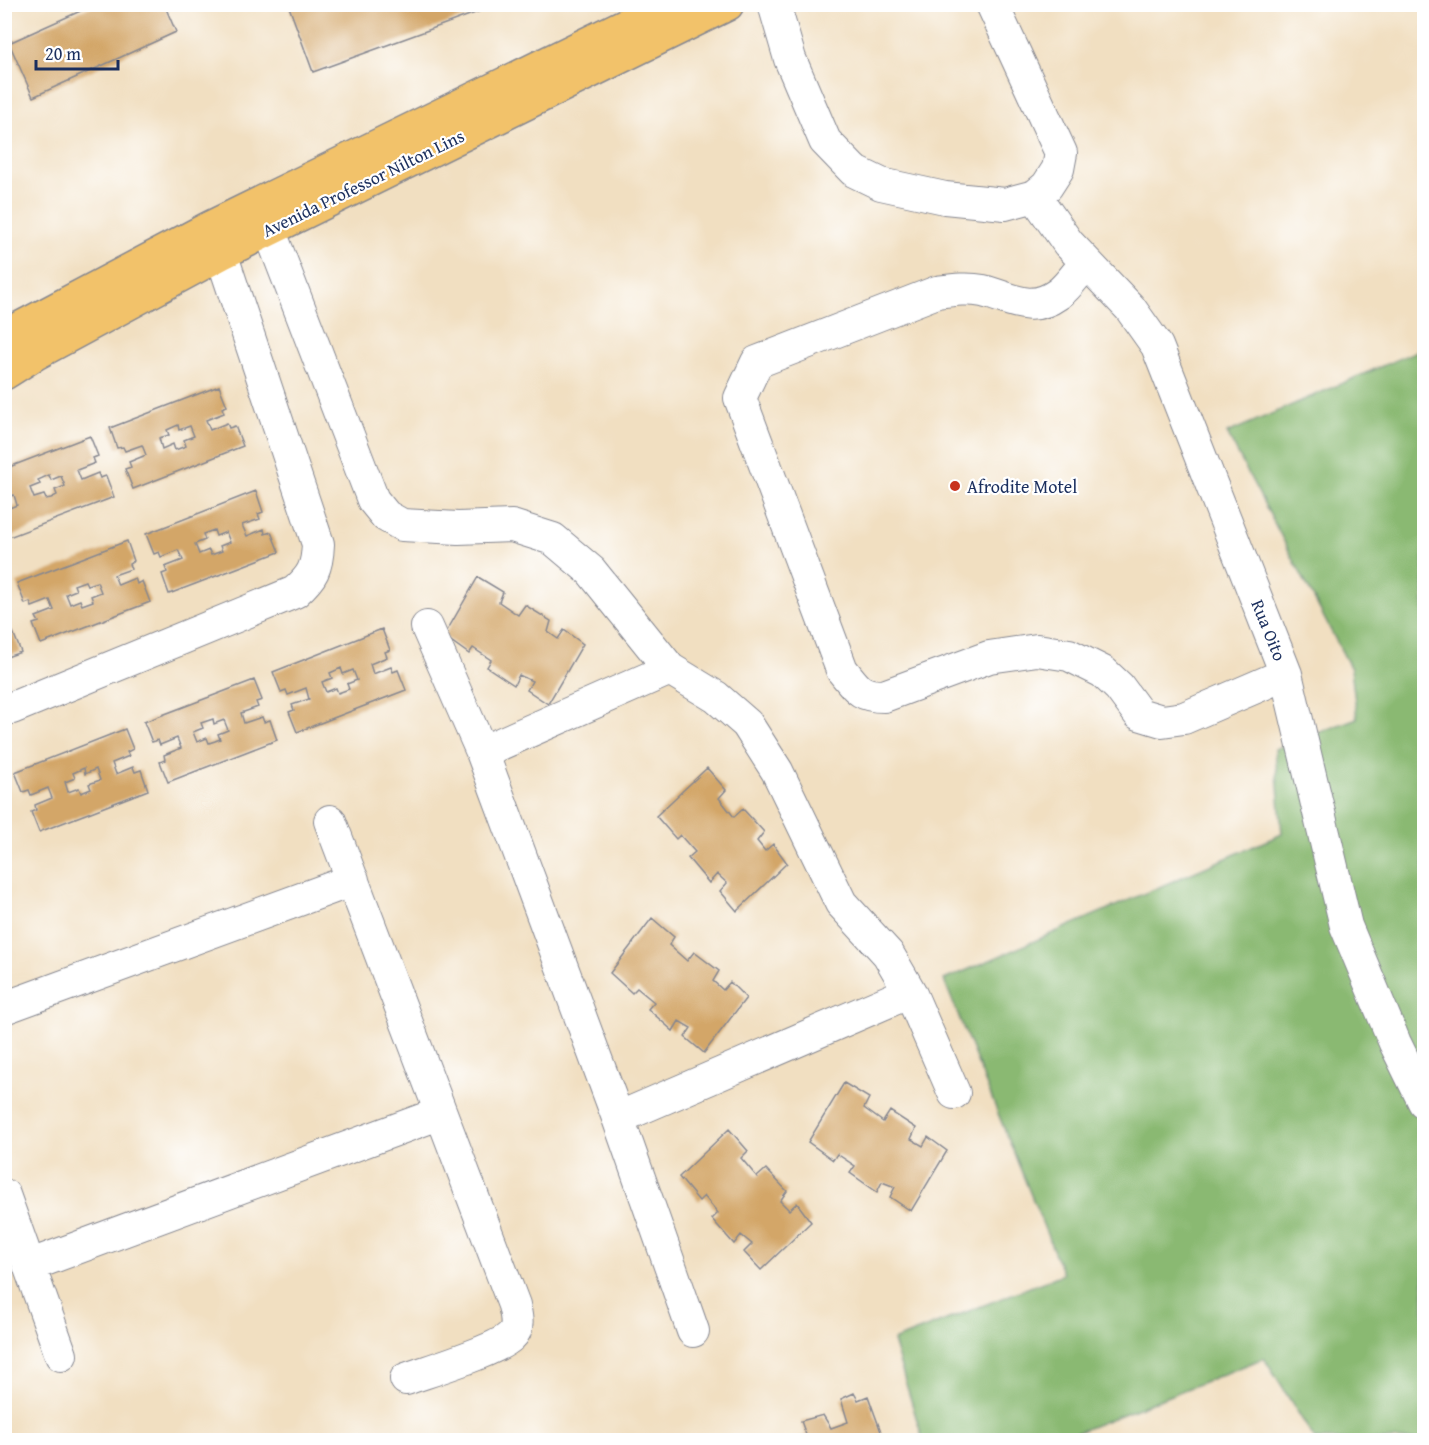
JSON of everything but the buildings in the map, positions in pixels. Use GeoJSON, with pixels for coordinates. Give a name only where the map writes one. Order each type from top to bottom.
{"type":"FeatureCollection","features":[{"type":"Feature","properties":{"kind":"main road","name":"Avenida Professor Nilton Lins"},"geometry":{"type":"LineString","coordinates":[[263,217],[669,4]]}},
{"type":"Feature","properties":{"kind":"main road","name":"Avenida Professor Nilton Lins"},"geometry":{"type":"LineString","coordinates":[[4,337],[727,4]]}},
{"type":"Feature","properties":{"kind":"main road","name":"Avenida Professor Nilton Lins"},"geometry":{"type":"LineString","coordinates":[[4,373],[215,240]]}},
{"type":"Feature","properties":{"kind":"street"},"geometry":{"type":"LineString","coordinates":[[774,4],[789,59],[825,141],[854,171],[881,184],[945,198],[1005,204],[1035,196],[1047,186],[1058,169],[1062,153],[992,4]]}},
{"type":"Feature","properties":{"kind":"street","name":"Rua Oito"},"geometry":{"type":"LineString","coordinates":[[1035,196],[1068,243],[1130,308],[1157,346],[1286,674],[1346,926],[1395,1043],[1425,1102]]}},
{"type":"Feature","properties":{"kind":"street"},"geometry":{"type":"LineString","coordinates":[[263,217],[373,500],[386,516],[402,525],[458,528],[512,526],[553,539],[591,571],[670,669],[716,697],[747,724],[777,771],[841,903],[888,954],[910,992],[954,1094]]}},
{"type":"Feature","properties":{"kind":"street"},"geometry":{"type":"LineString","coordinates":[[12,708],[296,592],[310,578],[317,563],[318,544],[215,240]]}},
{"type":"Feature","properties":{"kind":"street"},"geometry":{"type":"LineString","coordinates":[[1086,263],[1059,294],[1042,303],[1027,305],[982,291],[963,289],[937,292],[757,362],[740,398],[842,670],[859,691],[869,696],[884,696],[990,657],[1037,650],[1069,656],[1103,672],[1119,687],[1138,714],[1162,721],[1184,718],[1286,674]]}},
{"type":"Feature","properties":{"kind":"street"},"geometry":{"type":"LineString","coordinates":[[427,627],[482,752],[618,1118],[693,1331]]}},
{"type":"Feature","properties":{"kind":"street"},"geometry":{"type":"LineString","coordinates":[[482,752],[670,669]]}},
{"type":"Feature","properties":{"kind":"street"},"geometry":{"type":"LineString","coordinates":[[330,821],[514,1305],[517,1324],[513,1336],[497,1346],[406,1379]]}},
{"type":"Feature","properties":{"kind":"street"},"geometry":{"type":"LineString","coordinates":[[4,1008],[353,880]]}},
{"type":"Feature","properties":{"kind":"street"},"geometry":{"type":"LineString","coordinates":[[618,1118],[910,992]]}},
{"type":"Feature","properties":{"kind":"street"},"geometry":{"type":"LineString","coordinates":[[31,1265],[441,1113]]}},
{"type":"Feature","properties":{"kind":"street"},"geometry":{"type":"LineString","coordinates":[[4,1194],[61,1355]]}},
{"type":"Feature","properties":{"kind":"green space"},"geometry":{"type":"Polygon","coordinates":[[[1424,348],[1424,1440],[1315,1440],[1264,1358],[1058,1440],[923,1440],[893,1341],[1063,1274],[944,980],[1282,834],[1275,749],[1357,718],[1351,669],[1227,433],[1424,348]]]}},
{"type":"Feature","properties":{"kind":"place","name":"Afrodite Motel"},"geometry":{"type":"Point","coordinates":[955,486]}}]}
